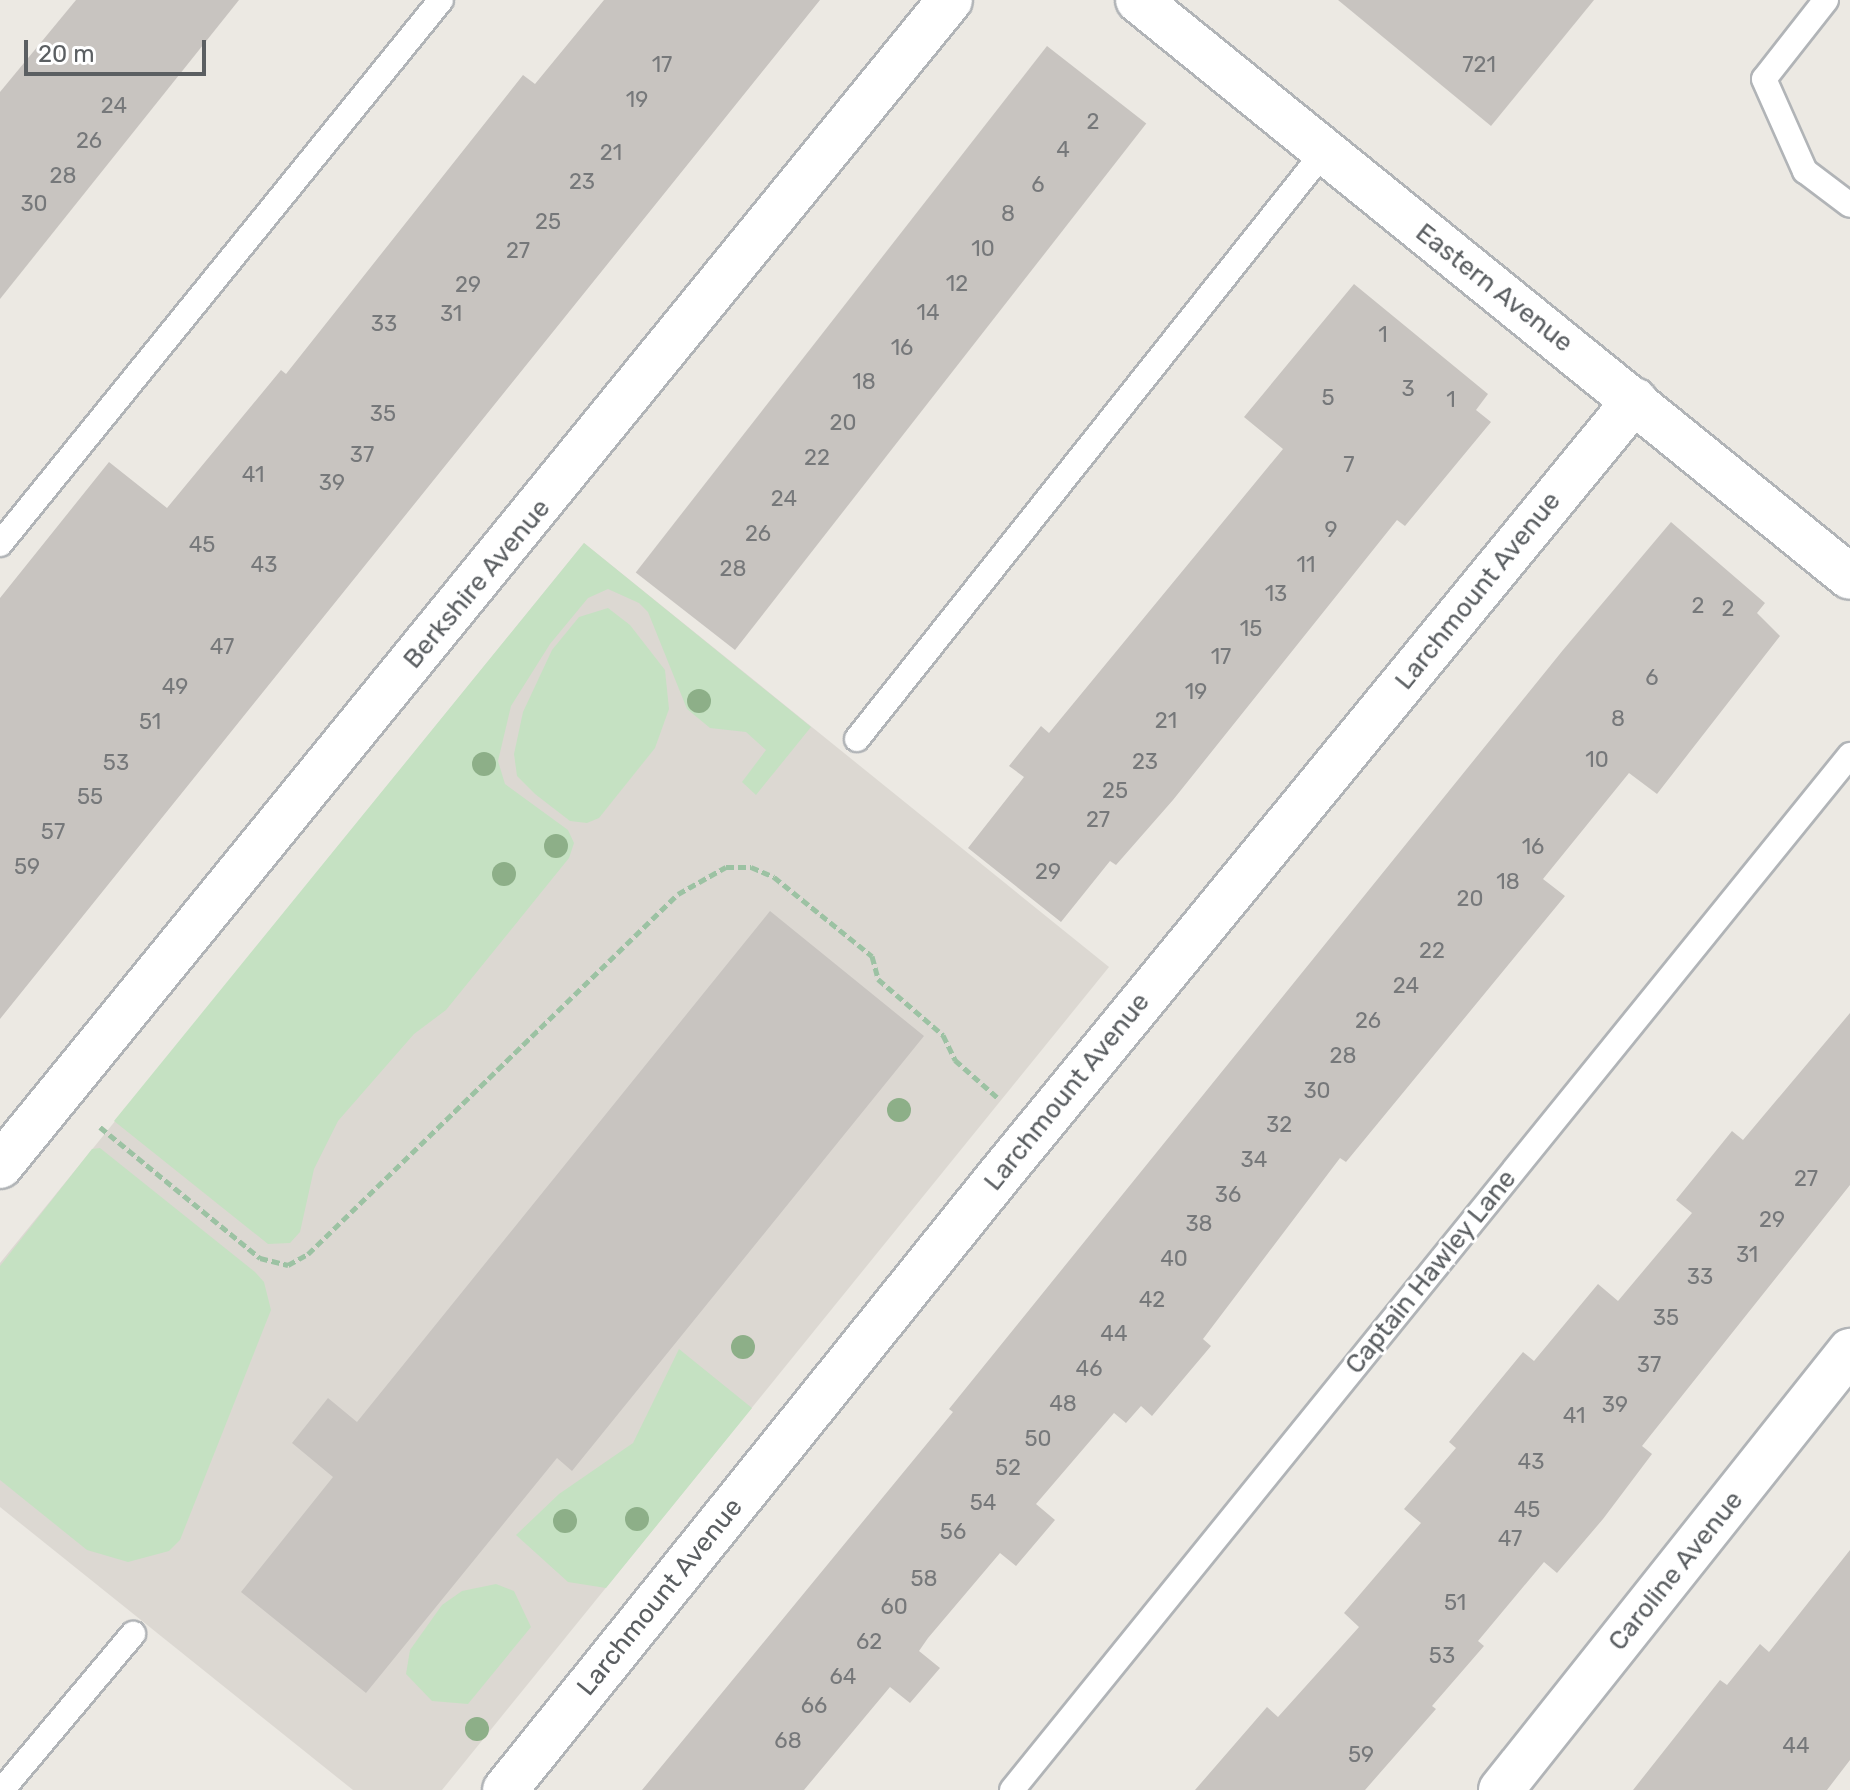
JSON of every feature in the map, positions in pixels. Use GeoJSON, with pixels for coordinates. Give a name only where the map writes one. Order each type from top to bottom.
{"type":"FeatureCollection","features":[{"type":"Feature","properties":{"kind":"street","name":"Berkshire Avenue"},"geometry":{"type":"LineString","coordinates":[[0,1166],[950,0]]}},
{"type":"Feature","properties":{"kind":"street","name":"Eastern Avenue"},"geometry":{"type":"LineString","coordinates":[[1138,0],[1850,577]]}},
{"type":"Feature","properties":{"kind":"street","name":"Larchmount Avenue"},"geometry":{"type":"LineString","coordinates":[[505,1790],[999,1176],[1635,400]]}},
{"type":"Feature","properties":{"kind":"street","name":"Caroline Avenue"},"geometry":{"type":"LineString","coordinates":[[1501,1790],[1850,1351]]}},
{"type":"Feature","properties":{"kind":"lane"},"geometry":{"type":"LineString","coordinates":[[0,544],[441,0]]}},
{"type":"Feature","properties":{"kind":"lane"},"geometry":{"type":"LineString","coordinates":[[1826,0],[1764,79],[1805,171],[1850,205]]}},
{"type":"Feature","properties":{"kind":"lane"},"geometry":{"type":"LineString","coordinates":[[857,739],[1323,153]]}},
{"type":"Feature","properties":{"kind":"lane","name":"Captain Hawley Lane"},"geometry":{"type":"LineString","coordinates":[[1012,1790],[1850,755]]}},
{"type":"Feature","properties":{"kind":"lane"},"geometry":{"type":"LineString","coordinates":[[2,1790],[133,1634]]}},
{"type":"Feature","properties":{"kind":"path"},"geometry":{"type":"LineString","coordinates":[[99,1126],[260,1258],[288,1265],[308,1254],[678,894],[726,867],[751,867],[774,877],[872,956],[878,979],[943,1035],[955,1060],[1007,1105]]}},
{"type":"Feature","properties":{"kind":"shaded area"},"geometry":{"type":"Polygon","coordinates":[[[584,543],[1109,967],[442,1790],[353,1790],[0,1507],[0,1263],[584,543]]]}},
{"type":"Feature","properties":{"kind":"green space"},"geometry":{"type":"Polygon","coordinates":[[[584,543],[811,727],[756,795],[742,782],[766,750],[746,732],[710,728],[687,709],[648,612],[639,603],[608,589],[588,598],[550,644],[511,706],[498,761],[505,784],[568,830],[574,843],[569,858],[446,1010],[414,1034],[338,1121],[314,1169],[300,1232],[290,1243],[268,1244],[114,1121],[584,543]]]}},
{"type":"Feature","properties":{"kind":"green space"},"geometry":{"type":"Polygon","coordinates":[[[608,608],[630,625],[665,670],[669,709],[655,748],[599,818],[587,823],[570,821],[517,776],[514,754],[523,712],[552,650],[579,617],[608,608]]]}},
{"type":"Feature","properties":{"kind":"green space"},"geometry":{"type":"Polygon","coordinates":[[[100,1148],[255,1272],[264,1282],[271,1310],[180,1540],[169,1551],[128,1562],[87,1550],[0,1480],[0,1266],[92,1149],[100,1148]]]}},
{"type":"Feature","properties":{"kind":"green space"},"geometry":{"type":"Polygon","coordinates":[[[679,1349],[752,1408],[606,1588],[568,1582],[516,1535],[559,1494],[633,1443],[679,1349]]]}},
{"type":"Feature","properties":{"kind":"green space"},"geometry":{"type":"Polygon","coordinates":[[[496,1584],[514,1591],[531,1627],[468,1704],[432,1701],[406,1674],[410,1650],[442,1605],[462,1591],[496,1584]]]}},
{"type":"Feature","properties":{"kind":"building"},"geometry":{"type":"Polygon","coordinates":[[[76,0],[239,0],[0,299],[0,92],[76,0]]]}},
{"type":"Feature","properties":{"kind":"building"},"geometry":{"type":"Polygon","coordinates":[[[604,0],[820,0],[0,1019],[0,598],[109,462],[167,508],[281,370],[286,374],[523,75],[535,84],[604,0]]]}},
{"type":"Feature","properties":{"kind":"building"},"geometry":{"type":"Polygon","coordinates":[[[1338,0],[1594,0],[1491,126],[1338,0]]]}},
{"type":"Feature","properties":{"kind":"building"},"geometry":{"type":"Polygon","coordinates":[[[1047,46],[1146,124],[735,650],[636,572],[1047,46]]]}},
{"type":"Feature","properties":{"kind":"building"},"geometry":{"type":"Polygon","coordinates":[[[1354,284],[1488,394],[1476,410],[1491,422],[1405,526],[1397,520],[1173,800],[1116,865],[1110,861],[1061,922],[968,848],[1024,777],[1009,766],[1041,726],[1049,733],[1283,449],[1244,417],[1354,284]]]}},
{"type":"Feature","properties":{"kind":"building"},"geometry":{"type":"Polygon","coordinates":[[[1671,522],[1765,603],[1757,613],[1780,636],[1657,794],[1629,773],[1543,879],[1565,896],[1346,1162],[1340,1158],[1203,1339],[1211,1346],[1152,1416],[1141,1406],[1126,1423],[1114,1413],[1036,1504],[1055,1520],[1016,1566],[1000,1553],[919,1651],[940,1668],[910,1703],[890,1687],[804,1790],[642,1790],[953,1412],[949,1409],[1563,650],[1671,522]]]}},
{"type":"Feature","properties":{"kind":"building"},"geometry":{"type":"Polygon","coordinates":[[[770,911],[924,1036],[572,1471],[557,1458],[366,1693],[241,1592],[333,1477],[292,1443],[328,1398],[357,1422],[770,911]]]}},
{"type":"Feature","properties":{"kind":"building"},"geometry":{"type":"Polygon","coordinates":[[[1850,1013],[1850,1185],[1642,1446],[1652,1454],[1603,1519],[1557,1573],[1544,1562],[1478,1641],[1484,1646],[1432,1706],[1436,1709],[1365,1790],[1195,1790],[1267,1707],[1278,1717],[1359,1627],[1344,1613],[1421,1523],[1404,1509],[1456,1448],[1449,1442],[1523,1352],[1534,1361],[1598,1284],[1618,1301],[1692,1213],[1676,1200],[1732,1131],[1743,1140],[1850,1013]]]}},
{"type":"Feature","properties":{"kind":"building"},"geometry":{"type":"Polygon","coordinates":[[[1850,1550],[1850,1760],[1827,1790],[1633,1790],[1720,1680],[1727,1685],[1760,1644],[1769,1652],[1850,1550]]]}}]}
